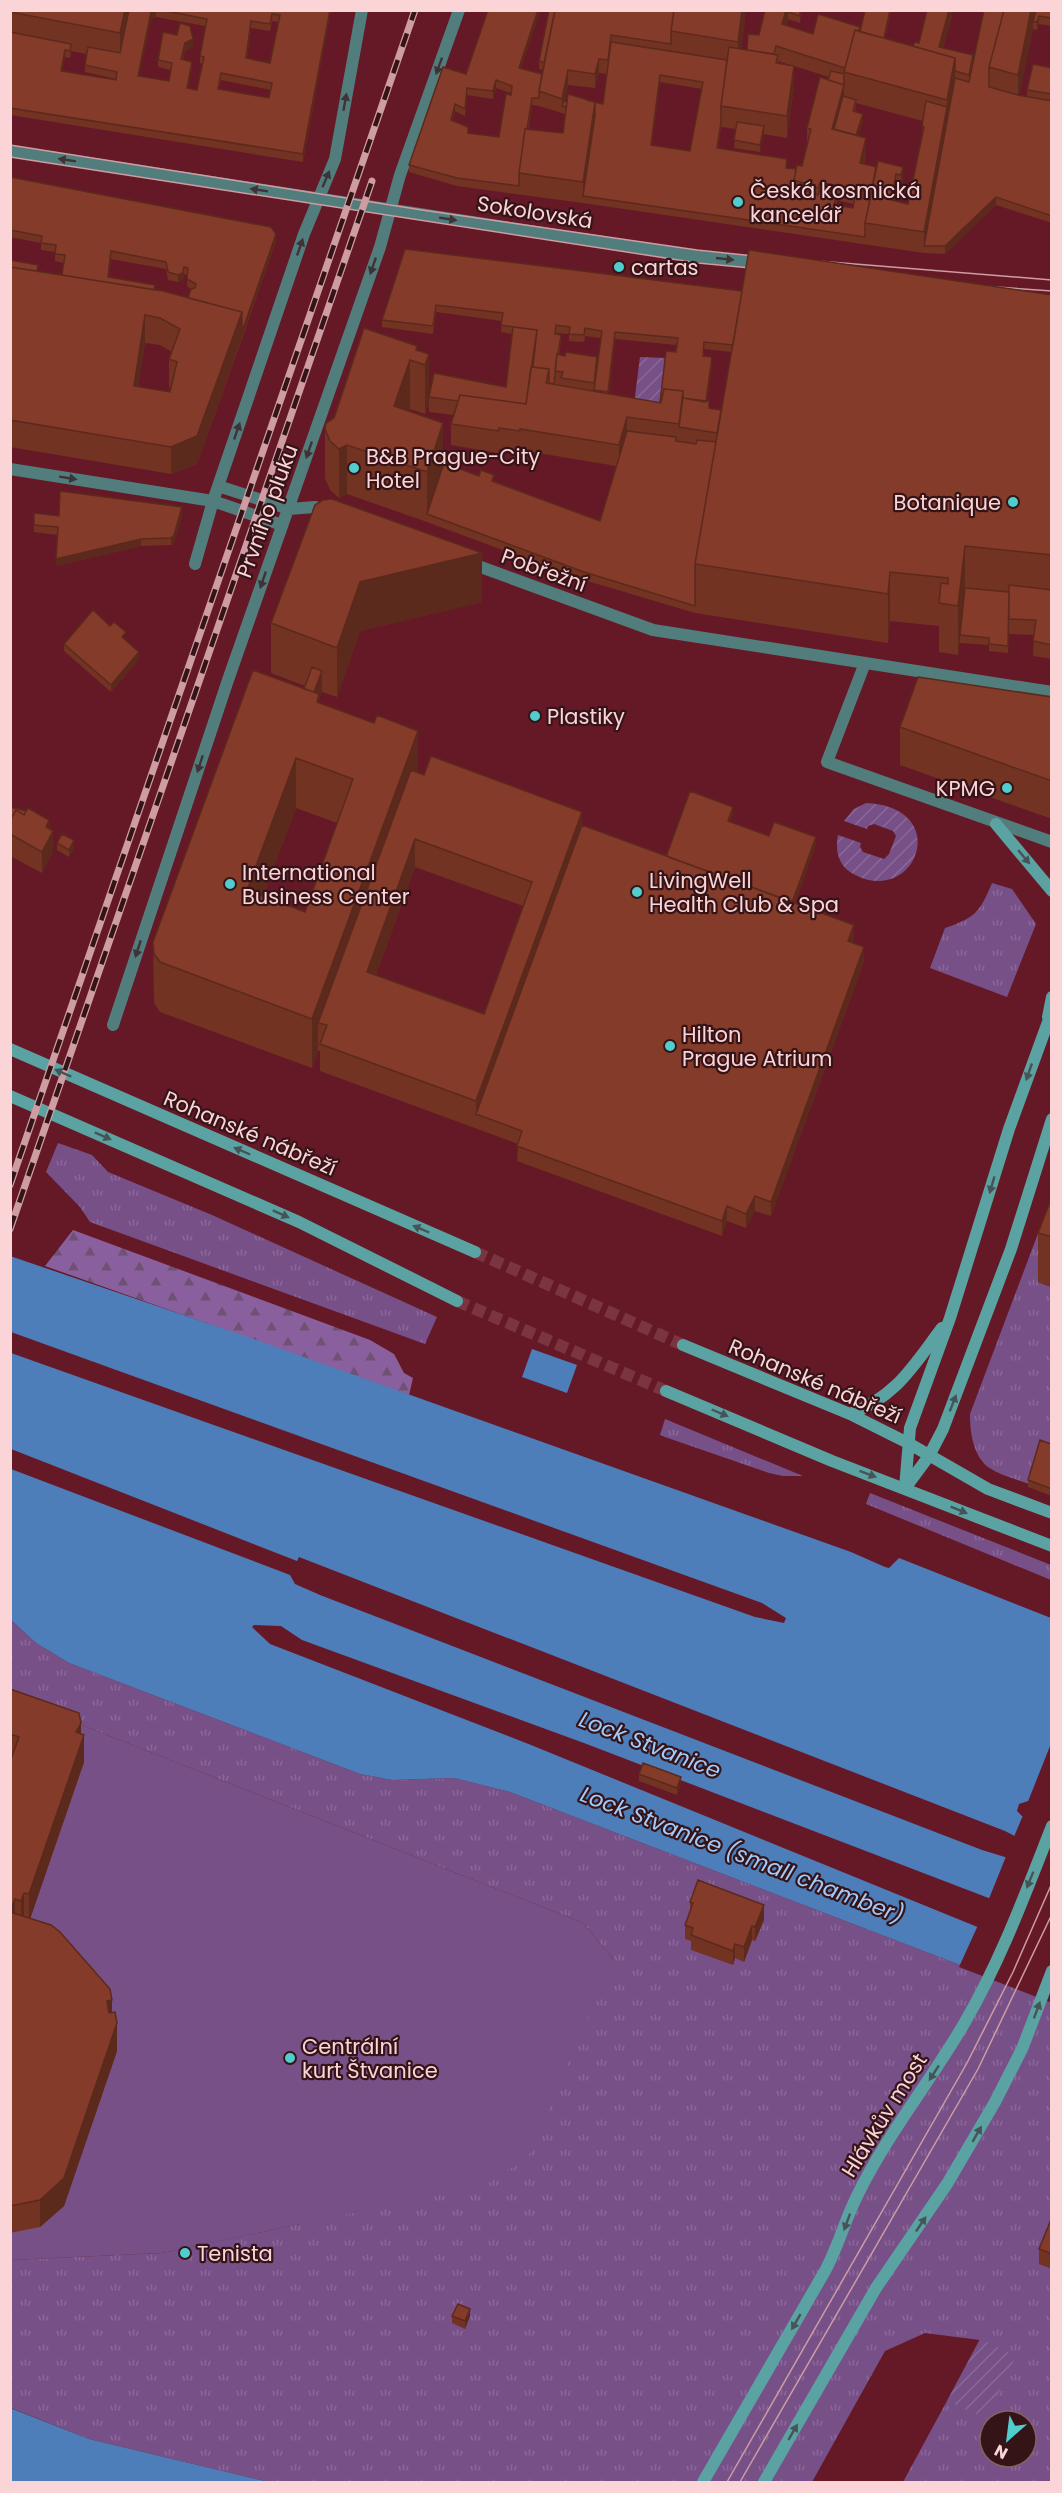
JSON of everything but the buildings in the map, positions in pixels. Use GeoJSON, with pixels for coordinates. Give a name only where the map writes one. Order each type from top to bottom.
{"type":"FeatureCollection","features":[{"type":"Feature","properties":{"kind":"main road"},"geometry":{"type":"LineString","coordinates":[[996,824],[1052,891]]}},
{"type":"Feature","properties":{"kind":"main road"},"geometry":{"type":"LineString","coordinates":[[905,1488],[910,1428],[950,1318],[1009,1129],[1050,1014],[1052,997]]}},
{"type":"Feature","properties":{"kind":"main road","name":"Rohanské nábřeží"},"geometry":{"type":"LineString","coordinates":[[10,1049],[475,1252]]}},
{"type":"Feature","properties":{"kind":"main road"},"geometry":{"type":"LineString","coordinates":[[10,1096],[299,1222],[457,1301]]}},
{"type":"Feature","properties":{"kind":"main road"},"geometry":{"type":"LineString","coordinates":[[905,1488],[929,1456],[943,1430],[1011,1249],[1052,1119]]}},
{"type":"Feature","properties":{"kind":"main road"},"geometry":{"type":"LineString","coordinates":[[850,1414],[871,1406],[895,1388],[950,1318]]}},
{"type":"Feature","properties":{"kind":"main road","name":"Rohanské nábřeží"},"geometry":{"type":"LineString","coordinates":[[683,1346],[850,1414],[908,1443],[988,1489],[1052,1513]]}},
{"type":"Feature","properties":{"kind":"main road"},"geometry":{"type":"LineString","coordinates":[[666,1391],[832,1461],[1052,1546]]}},
{"type":"Feature","properties":{"kind":"main road","name":"Hlávkův most"},"geometry":{"type":"LineString","coordinates":[[704,2482],[838,2248],[856,2197],[890,2137],[936,2071],[964,2023],[1000,1950],[1052,1826]]}},
{"type":"Feature","properties":{"kind":"main road"},"geometry":{"type":"LineString","coordinates":[[764,2482],[893,2263],[947,2184],[1022,2049],[1052,1971]]}},
{"type":"Feature","properties":{"kind":"street"},"geometry":{"type":"LineString","coordinates":[[195,564],[218,486],[317,199],[335,159],[362,10]]}},
{"type":"Feature","properties":{"kind":"street","name":"Prvního pluku"},"geometry":{"type":"LineString","coordinates":[[113,1025],[282,525],[380,248],[400,175],[459,10]]}},
{"type":"Feature","properties":{"kind":"street","name":"Sokolovská"},"geometry":{"type":"LineString","coordinates":[[10,151],[694,256],[773,264]]}},
{"type":"Feature","properties":{"kind":"street"},"geometry":{"type":"LineString","coordinates":[[10,469],[213,501],[282,525]]}},
{"type":"Feature","properties":{"kind":"street"},"geometry":{"type":"LineString","coordinates":[[218,486],[289,509],[315,507],[337,515]]}},
{"type":"Feature","properties":{"kind":"street","name":"Pobřežní"},"geometry":{"type":"LineString","coordinates":[[457,559],[653,630],[1052,692]]}},
{"type":"Feature","properties":{"kind":"street"},"geometry":{"type":"LineString","coordinates":[[864,663],[827,762],[996,824],[1052,842]]}},
{"type":"Feature","properties":{"kind":"street"},"geometry":{"type":"LineString","coordinates":[[996,824],[1052,851]]}},
{"type":"Feature","properties":{"kind":"green space"},"geometry":{"type":"Polygon","coordinates":[[[640,357],[666,358],[660,408],[634,404],[640,357]]]}},
{"type":"Feature","properties":{"kind":"green space"},"geometry":{"type":"Polygon","coordinates":[[[866,803],[894,809],[910,821],[917,837],[916,854],[907,869],[892,879],[873,881],[850,872],[838,856],[838,835],[861,843],[860,847],[863,852],[884,859],[889,854],[896,836],[893,831],[874,824],[868,826],[867,829],[844,821],[854,809],[866,803]]]}},
{"type":"Feature","properties":{"kind":"green space"},"geometry":{"type":"Polygon","coordinates":[[[992,883],[1012,889],[1036,924],[1007,997],[930,968],[945,928],[975,913],[984,901],[992,883]]]}},
{"type":"Feature","properties":{"kind":"green space"},"geometry":{"type":"Polygon","coordinates":[[[58,1143],[92,1155],[108,1172],[212,1215],[437,1317],[425,1344],[90,1222],[80,1207],[46,1172],[58,1143]]]}},
{"type":"Feature","properties":{"kind":"green space"},"geometry":{"type":"Polygon","coordinates":[[[1051,1199],[1038,1282],[1051,1287],[1052,1438],[1051,1445],[1029,1484],[997,1472],[983,1462],[973,1443],[970,1414],[1051,1199]]]}},
{"type":"Feature","properties":{"kind":"green space"},"geometry":{"type":"Polygon","coordinates":[[[73,1230],[370,1340],[394,1354],[404,1373],[413,1378],[409,1395],[45,1266],[73,1230]]]}},
{"type":"Feature","properties":{"kind":"green space"},"geometry":{"type":"Polygon","coordinates":[[[665,1419],[803,1476],[769,1473],[660,1435],[665,1419]]]}},
{"type":"Feature","properties":{"kind":"green space"},"geometry":{"type":"Polygon","coordinates":[[[870,1493],[1051,1565],[1051,1580],[866,1504],[870,1493]]]}},
{"type":"Feature","properties":{"kind":"green space"},"geometry":{"type":"Polygon","coordinates":[[[11,1620],[36,1643],[69,1663],[360,1774],[392,1780],[454,1778],[510,1792],[1051,2000],[1051,2482],[903,2482],[980,2340],[925,2333],[885,2351],[812,2482],[269,2482],[89,2439],[11,2408],[10,2260],[162,2253],[300,2224],[613,1959],[583,1923],[11,1697],[11,1620]]]}},
{"type":"Feature","properties":{"kind":"green space","name":"Centrální kurt Štvanice"},"geometry":{"type":"Polygon","coordinates":[[[11,1697],[583,1923],[613,1959],[528,2157],[484,2186],[162,2253],[11,2260],[11,1697]]]}},
{"type":"Feature","properties":{"kind":"green space"},"geometry":{"type":"Polygon","coordinates":[[[980,2339],[1016,2356],[991,2409],[978,2409],[978,2415],[947,2401],[980,2339]]]}},
{"type":"Feature","properties":{"kind":"water"},"geometry":{"type":"Polygon","coordinates":[[[10,1256],[242,1335],[851,1552],[885,1567],[889,1568],[899,1558],[1051,1618],[1051,1810],[1028,1801],[1019,1804],[1017,1811],[1022,1816],[1051,1827],[1051,1855],[1005,1831],[299,1557],[297,1561],[11,1449],[11,1353],[755,1617],[784,1623],[786,1618],[762,1603],[11,1332],[10,1256]]]}},
{"type":"Feature","properties":{"kind":"water"},"geometry":{"type":"Polygon","coordinates":[[[532,1349],[577,1365],[567,1393],[522,1377],[532,1349]]]}},
{"type":"Feature","properties":{"kind":"water"},"geometry":{"type":"Polygon","coordinates":[[[11,1469],[290,1575],[295,1584],[320,1595],[982,1850],[1051,1871],[1051,1922],[584,1743],[302,1640],[281,1626],[254,1625],[252,1627],[270,1644],[531,1745],[1051,1957],[1051,2000],[510,1792],[454,1778],[392,1780],[360,1774],[69,1663],[36,1643],[11,1620],[11,1469]]]}},
{"type":"Feature","properties":{"kind":"water"},"geometry":{"type":"Polygon","coordinates":[[[10,2408],[89,2439],[269,2482],[11,2482],[10,2408]]]}},
{"type":"Feature","properties":{"kind":"pier"},"geometry":{"type":"Polygon","coordinates":[[[1052,1741],[1052,1813],[1027,1804],[1052,1741]]]}},
{"type":"Feature","properties":{"kind":"pier"},"geometry":{"type":"Polygon","coordinates":[[[1024,1813],[1052,1824],[1052,1858],[1013,1839],[1024,1813]]]}},
{"type":"Feature","properties":{"kind":"pier"},"geometry":{"type":"Polygon","coordinates":[[[1007,1854],[1052,1868],[1052,1925],[988,1901],[1007,1854]]]}},
{"type":"Feature","properties":{"kind":"pier"},"geometry":{"type":"Polygon","coordinates":[[[979,1923],[1052,1953],[1052,2003],[959,1967],[979,1923]]]}},
{"type":"Feature","properties":{"kind":"tunnel"},"geometry":{"type":"LineString","coordinates":[[475,1252],[683,1345]]}},
{"type":"Feature","properties":{"kind":"tunnel"},"geometry":{"type":"LineString","coordinates":[[457,1301],[666,1391]]}},
{"type":"Feature","properties":{"kind":"tram line"},"geometry":{"type":"LineString","coordinates":[[10,145],[422,210],[697,250],[764,257]]}},
{"type":"Feature","properties":{"kind":"tram line"},"geometry":{"type":"LineString","coordinates":[[10,157],[698,263],[761,269]]}},
{"type":"Feature","properties":{"kind":"tram line"},"geometry":{"type":"LineString","coordinates":[[818,261],[1052,280]]}},
{"type":"Feature","properties":{"kind":"tram line"},"geometry":{"type":"LineString","coordinates":[[982,286],[1052,291]]}},
{"type":"Feature","properties":{"kind":"tram line"},"geometry":{"type":"LineString","coordinates":[[727,2482],[967,2063],[1013,1972],[1052,1883]]}},
{"type":"Feature","properties":{"kind":"tram line"},"geometry":{"type":"LineString","coordinates":[[740,2482],[978,2069],[1052,1914]]}},
{"type":"Feature","properties":{"kind":"railway"},"geometry":{"type":"LineString","coordinates":[[10,1185],[415,10]]}},
{"type":"Feature","properties":{"kind":"railway"},"geometry":{"type":"LineString","coordinates":[[10,1229],[372,181]]}},
{"type":"Feature","properties":{"kind":"place","name":"Česká kosmická kancelář"},"geometry":{"type":"Point","coordinates":[738,202]}},
{"type":"Feature","properties":{"kind":"place","name":"cartas"},"geometry":{"type":"Point","coordinates":[619,267]}},
{"type":"Feature","properties":{"kind":"place","name":"B&B Prague-City Hotel"},"geometry":{"type":"Point","coordinates":[354,468]}},
{"type":"Feature","properties":{"kind":"place","name":"Botanique"},"geometry":{"type":"Point","coordinates":[1013,502]}},
{"type":"Feature","properties":{"kind":"place","name":"Plastiky"},"geometry":{"type":"Point","coordinates":[535,716]}},
{"type":"Feature","properties":{"kind":"place","name":"KPMG"},"geometry":{"type":"Point","coordinates":[1007,788]}},
{"type":"Feature","properties":{"kind":"place","name":"International Business Center"},"geometry":{"type":"Point","coordinates":[230,884]}},
{"type":"Feature","properties":{"kind":"place","name":"LivingWell Health Club & Spa"},"geometry":{"type":"Point","coordinates":[637,892]}},
{"type":"Feature","properties":{"kind":"place","name":"Hilton Prague Atrium"},"geometry":{"type":"Point","coordinates":[670,1046]}},
{"type":"Feature","properties":{"kind":"place","name":"Centrální kurt Štvanice"},"geometry":{"type":"Point","coordinates":[290,2058]}},
{"type":"Feature","properties":{"kind":"place","name":"Tenista"},"geometry":{"type":"Point","coordinates":[185,2253]}},
{"type":"Feature","properties":{"kind":"water label","name":"Lock Stvanice"},"geometry":{"type":"Point","coordinates":[650,1745]}},
{"type":"Feature","properties":{"kind":"water label","name":"Lock Stvanice (small chamber)"},"geometry":{"type":"Point","coordinates":[742,1855]}}]}
